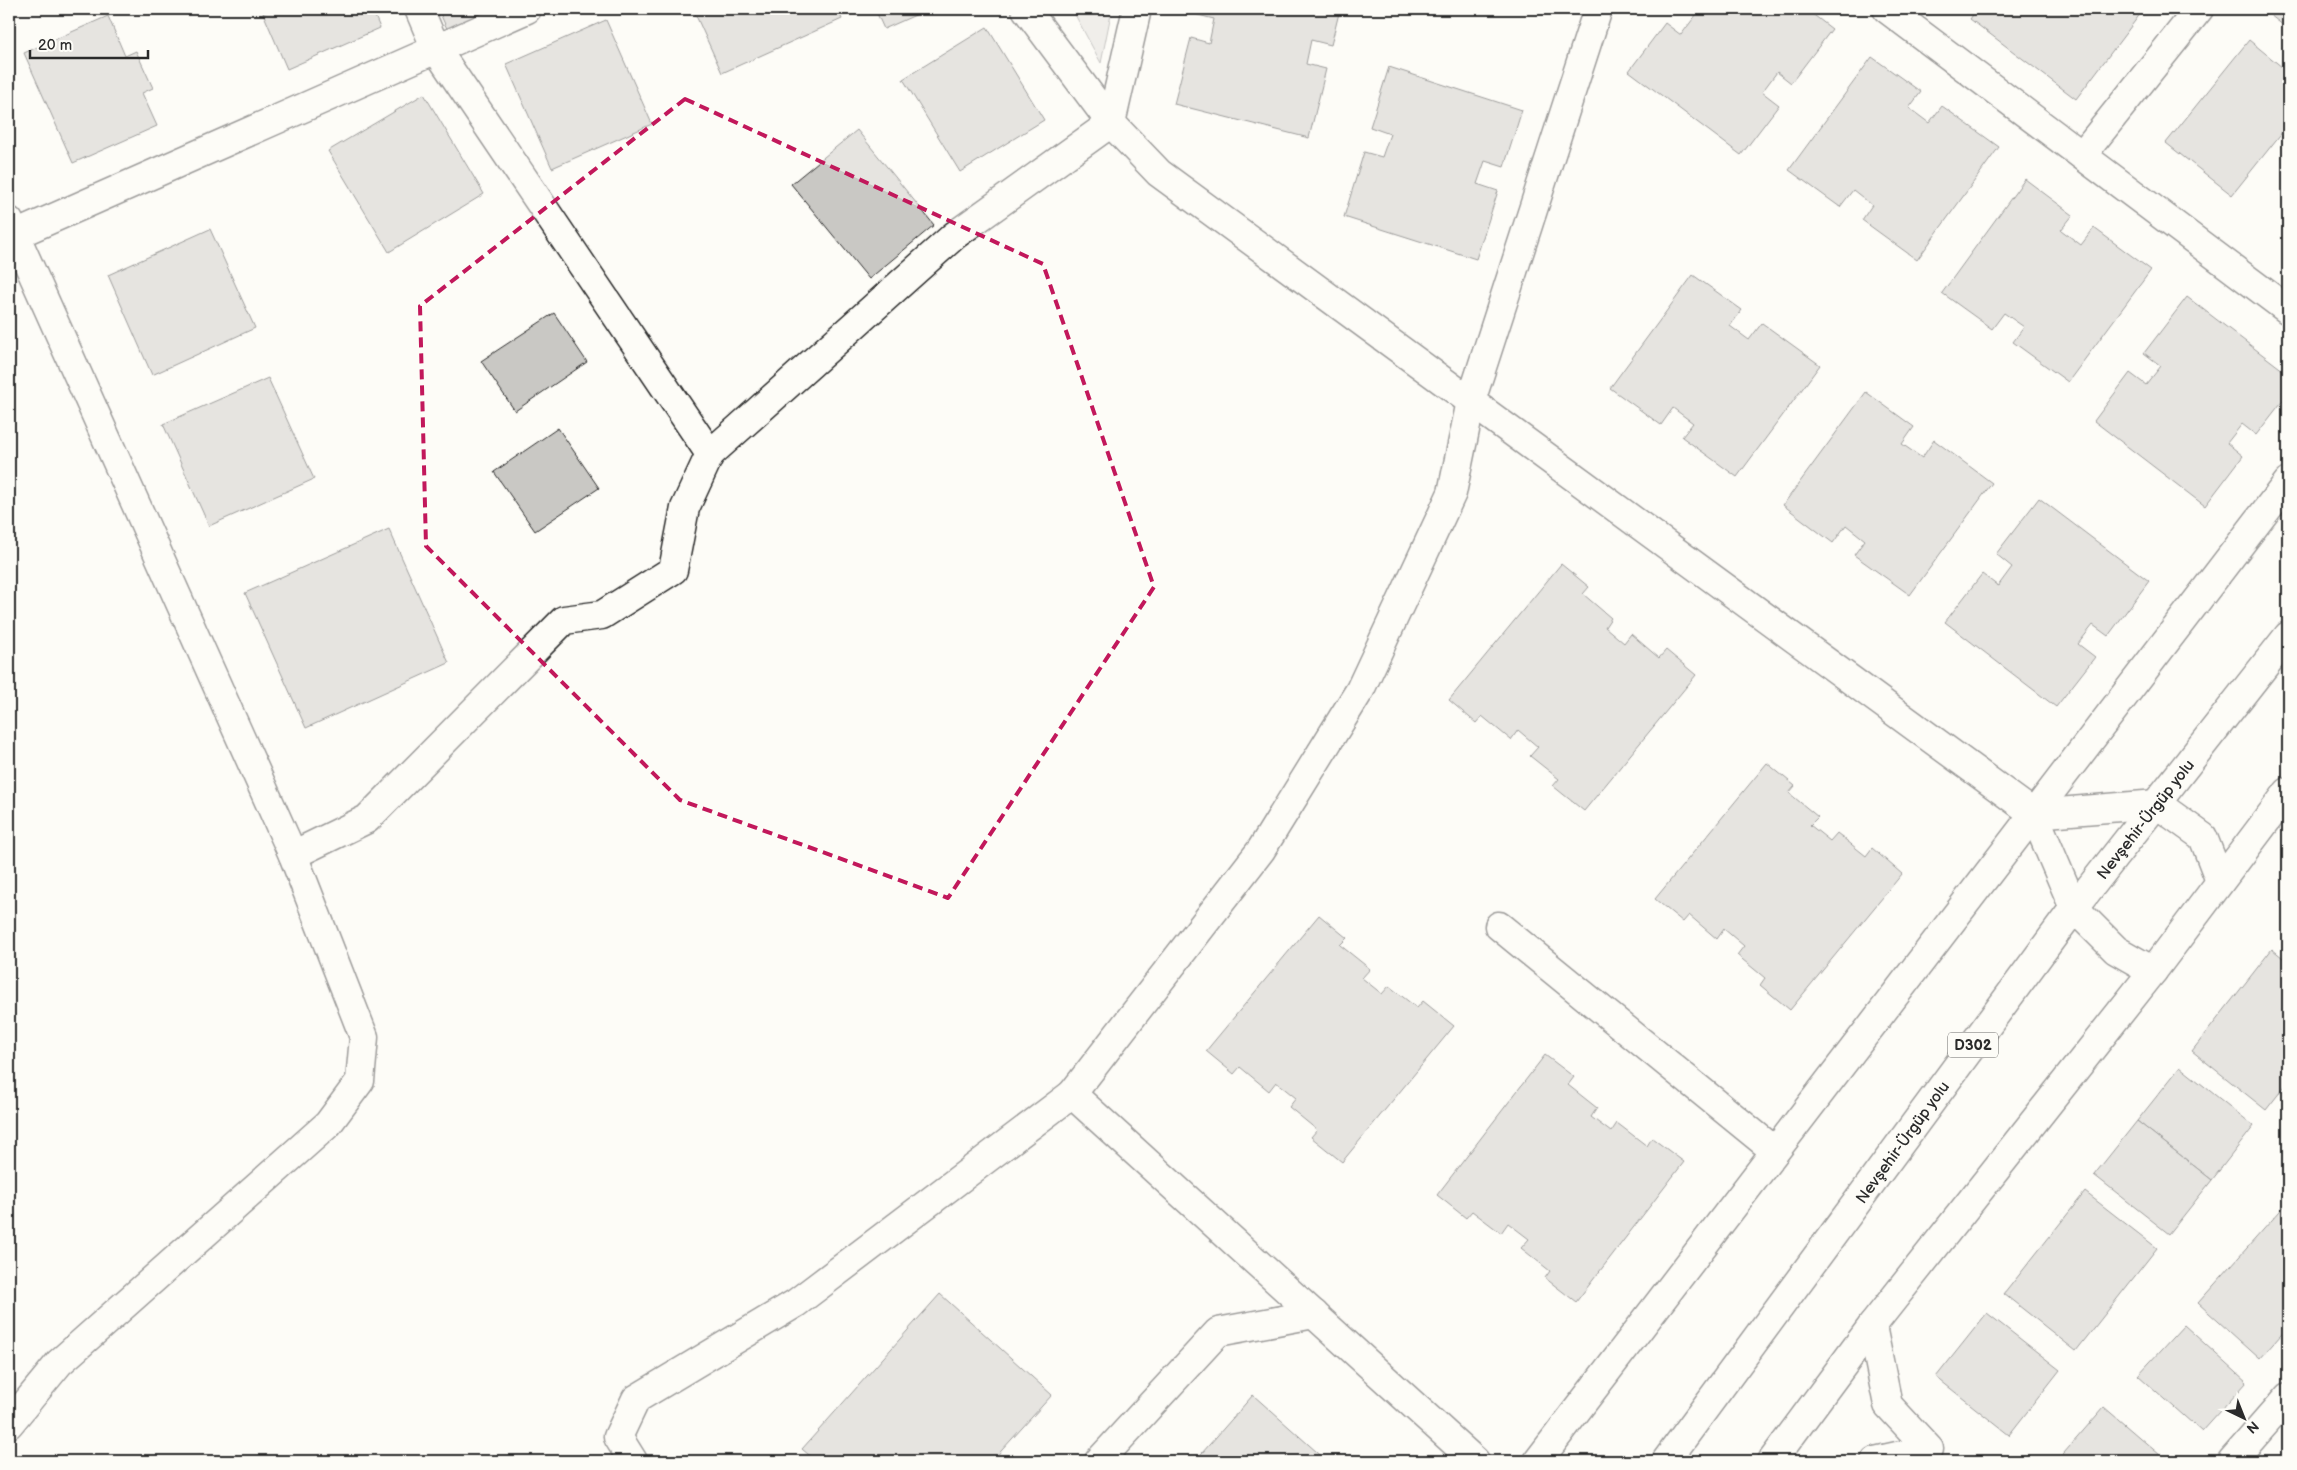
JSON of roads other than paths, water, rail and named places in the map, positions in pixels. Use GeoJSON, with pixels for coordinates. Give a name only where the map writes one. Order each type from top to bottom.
{"type":"FeatureCollection","features":[{"type":"Feature","properties":{"kind":"main road"},"geometry":{"type":"LineString","coordinates":[[419,9],[436,49],[710,454]]}},
{"type":"Feature","properties":{"kind":"main road"},"geometry":{"type":"LineString","coordinates":[[9,1424],[59,1363],[328,1124],[360,1080],[364,1037],[293,855],[12,228],[436,49],[526,9]]}},
{"type":"Feature","properties":{"kind":"main road"},"geometry":{"type":"LineString","coordinates":[[1026,9],[1111,124],[1158,173],[2034,814],[2074,908],[2116,950],[2153,972]]}},
{"type":"Feature","properties":{"kind":"main road"},"geometry":{"type":"LineString","coordinates":[[293,855],[367,819],[564,620],[602,615],[673,570],[685,508],[710,454],[955,235],[1111,124],[1137,9]]}},
{"type":"Feature","properties":{"kind":"main road"},"geometry":{"type":"LineString","coordinates":[[633,1461],[618,1436],[636,1399],[796,1303],[1072,1094],[1261,850],[1360,690],[1452,493],[1471,402],[1598,9]]}},
{"type":"Feature","properties":{"kind":"main road"},"geometry":{"type":"LineString","coordinates":[[1886,9],[2288,310]]}},
{"type":"Feature","properties":{"kind":"main road"},"geometry":{"type":"LineString","coordinates":[[2082,155],[2200,9]]}},
{"type":"Feature","properties":{"kind":"main road"},"geometry":{"type":"LineString","coordinates":[[1538,1461],[2288,482]]}},
{"type":"Feature","properties":{"kind":"main road","name":"Nevşehir-Ürgüp yolu"},"geometry":{"type":"LineString","coordinates":[[1666,1461],[2074,908],[2158,804],[2288,636]]}},
{"type":"Feature","properties":{"kind":"main road"},"geometry":{"type":"LineString","coordinates":[[1772,1461],[1872,1326],[2153,972],[2288,792]]}},
{"type":"Feature","properties":{"kind":"main road"},"geometry":{"type":"LineString","coordinates":[[2034,814],[2158,804],[2203,837],[2220,881]]}},
{"type":"Feature","properties":{"kind":"main road"},"geometry":{"type":"LineString","coordinates":[[1500,926],[1775,1151]]}},
{"type":"Feature","properties":{"kind":"main road"},"geometry":{"type":"LineString","coordinates":[[1072,1094],[1475,1461]]}},
{"type":"Feature","properties":{"kind":"main road"},"geometry":{"type":"LineString","coordinates":[[1099,1461],[1218,1332],[1314,1314]]}},
{"type":"Feature","properties":{"kind":"main road"},"geometry":{"type":"LineString","coordinates":[[1872,1326],[1888,1405],[1932,1457]]}},
{"type":"Feature","properties":{"kind":"main road"},"geometry":{"type":"LineString","coordinates":[[2232,1461],[2288,1398]]}},
{"type":"Feature","properties":{"kind":"main road"},"geometry":{"type":"LineString","coordinates":[[1875,1461],[1932,1457]]}}]}
